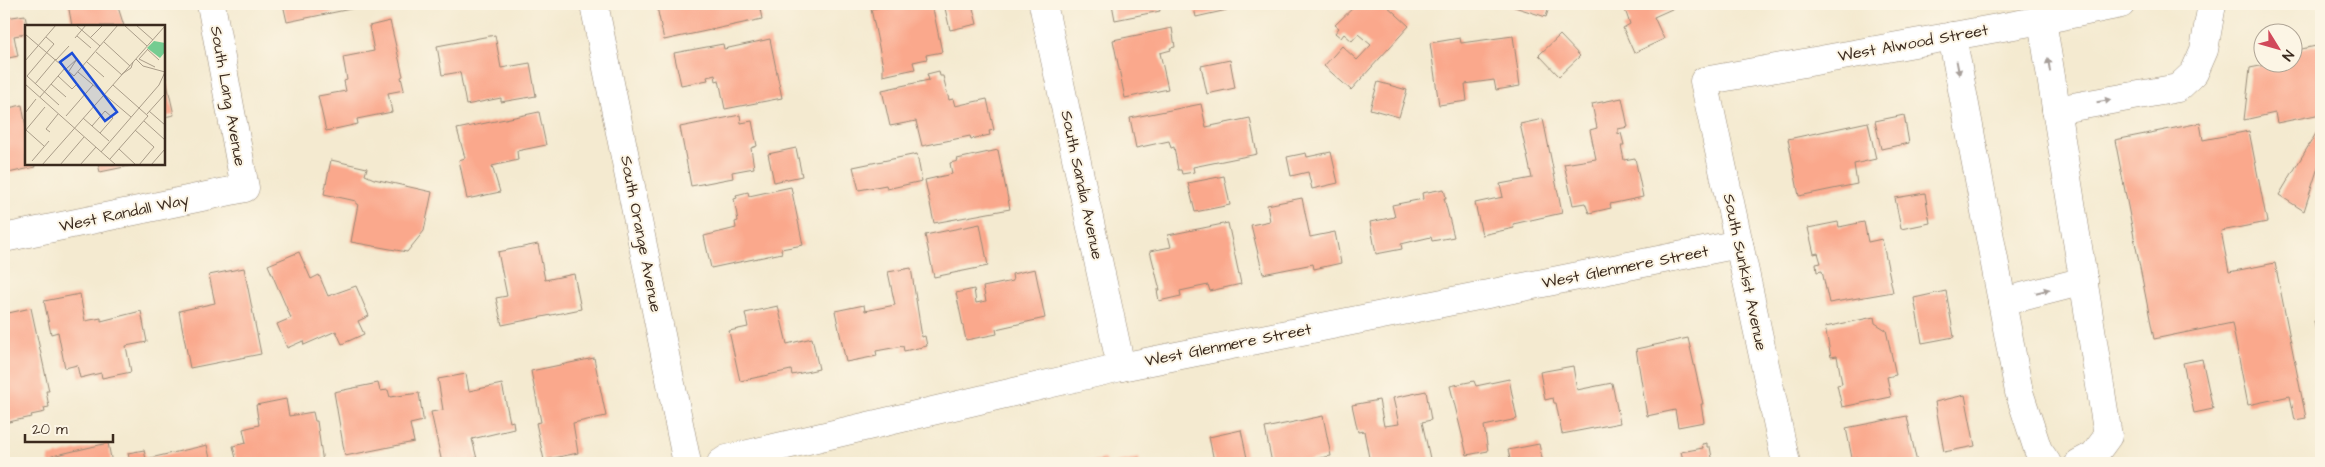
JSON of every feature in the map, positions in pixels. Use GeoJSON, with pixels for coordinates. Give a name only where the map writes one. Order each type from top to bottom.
{"type":"FeatureCollection","features":[{"type":"Feature","properties":{"kind":"street","name":"South Lang Avenue"},"geometry":{"type":"LineString","coordinates":[[211,4],[245,188]]}},
{"type":"Feature","properties":{"kind":"street","name":"South Orange Avenue"},"geometry":{"type":"LineString","coordinates":[[594,4],[687,463]]}},
{"type":"Feature","properties":{"kind":"street","name":"South Sandia Avenue"},"geometry":{"type":"LineString","coordinates":[[1043,4],[1121,367]]}},
{"type":"Feature","properties":{"kind":"street","name":"West Alwood Street"},"geometry":{"type":"LineString","coordinates":[[1704,81],[2042,20],[2086,8],[2121,4]]}},
{"type":"Feature","properties":{"kind":"street"},"geometry":{"type":"LineString","coordinates":[[2056,110],[2178,88],[2194,73],[2204,50],[2212,4]]}},
{"type":"Feature","properties":{"kind":"street"},"geometry":{"type":"LineString","coordinates":[[2042,20],[2108,436],[2094,455],[2079,463]]}},
{"type":"Feature","properties":{"kind":"street"},"geometry":{"type":"LineString","coordinates":[[1952,36],[2019,392],[2038,450],[2047,463]]}},
{"type":"Feature","properties":{"kind":"street","name":"South Sunkist Avenue"},"geometry":{"type":"LineString","coordinates":[[1704,81],[1786,463]]}},
{"type":"Feature","properties":{"kind":"street","name":"West Randall Way"},"geometry":{"type":"LineString","coordinates":[[4,238],[245,188]]}},
{"type":"Feature","properties":{"kind":"street","name":"West Glenmere Street"},"geometry":{"type":"LineString","coordinates":[[721,463],[727,459],[1121,367],[1739,244]]}},
{"type":"Feature","properties":{"kind":"street"},"geometry":{"type":"LineString","coordinates":[[2002,302],[2084,281]]}},
{"type":"Feature","properties":{"kind":"building"},"geometry":{"type":"Polygon","coordinates":[[[68,4],[117,4],[124,25],[72,25],[68,4]]]}},
{"type":"Feature","properties":{"kind":"building"},"geometry":{"type":"Polygon","coordinates":[[[283,4],[365,4],[365,6],[287,22],[283,4]]]}},
{"type":"Feature","properties":{"kind":"building"},"geometry":{"type":"Polygon","coordinates":[[[673,4],[759,4],[762,19],[664,40],[657,7],[673,4]]]}},
{"type":"Feature","properties":{"kind":"building"},"geometry":{"type":"Polygon","coordinates":[[[895,4],[932,4],[942,52],[926,55],[927,59],[913,62],[915,69],[883,76],[883,66],[871,9],[895,4]]]}},
{"type":"Feature","properties":{"kind":"building"},"geometry":{"type":"Polygon","coordinates":[[[944,4],[972,4],[977,24],[950,30],[944,4]]]}},
{"type":"Feature","properties":{"kind":"building"},"geometry":{"type":"Polygon","coordinates":[[[1112,4],[1164,4],[1164,6],[1159,7],[1160,11],[1115,20],[1112,4]]]}},
{"type":"Feature","properties":{"kind":"building"},"geometry":{"type":"Polygon","coordinates":[[[1193,4],[1226,4],[1227,10],[1196,17],[1193,4]]]}},
{"type":"Feature","properties":{"kind":"building"},"geometry":{"type":"Polygon","coordinates":[[[1357,4],[1385,4],[1409,26],[1351,90],[1324,66],[1342,46],[1357,60],[1371,45],[1358,34],[1352,41],[1344,34],[1341,38],[1335,33],[1339,28],[1335,25],[1357,4]]]}},
{"type":"Feature","properties":{"kind":"building"},"geometry":{"type":"Polygon","coordinates":[[[1505,4],[1550,4],[1546,17],[1505,4]]]}},
{"type":"Feature","properties":{"kind":"building"},"geometry":{"type":"Polygon","coordinates":[[[1623,4],[1683,4],[1654,17],[1664,39],[1634,53],[1623,28],[1630,24],[1623,4]]]}},
{"type":"Feature","properties":{"kind":"building"},"geometry":{"type":"Polygon","coordinates":[[[4,12],[6,18],[25,15],[27,25],[25,25],[25,34],[14,36],[18,56],[4,59],[4,12]]]}},
{"type":"Feature","properties":{"kind":"building"},"geometry":{"type":"Polygon","coordinates":[[[390,21],[403,76],[401,77],[404,90],[388,93],[392,112],[357,119],[358,124],[326,131],[318,96],[346,91],[344,81],[347,80],[343,57],[374,51],[369,26],[390,21]]]}},
{"type":"Feature","properties":{"kind":"building"},"geometry":{"type":"Polygon","coordinates":[[[1172,28],[1175,47],[1160,53],[1168,89],[1125,98],[1113,40],[1172,28]]]}},
{"type":"Feature","properties":{"kind":"building"},"geometry":{"type":"Polygon","coordinates":[[[495,35],[501,68],[530,63],[536,96],[501,102],[501,98],[466,105],[460,72],[442,75],[437,46],[495,35]]]}},
{"type":"Feature","properties":{"kind":"building"},"geometry":{"type":"Polygon","coordinates":[[[1560,35],[1580,56],[1559,76],[1539,55],[1560,35]]]}},
{"type":"Feature","properties":{"kind":"building"},"geometry":{"type":"Polygon","coordinates":[[[1513,36],[1520,86],[1496,90],[1494,80],[1465,84],[1467,101],[1439,105],[1430,43],[1460,38],[1461,43],[1513,36]]]}},
{"type":"Feature","properties":{"kind":"building"},"geometry":{"type":"Polygon","coordinates":[[[770,39],[782,98],[725,109],[719,80],[716,81],[715,75],[707,77],[708,80],[681,85],[674,53],[723,44],[724,49],[770,39]]]}},
{"type":"Feature","properties":{"kind":"building"},"geometry":{"type":"Polygon","coordinates":[[[2321,45],[2321,114],[2277,123],[2275,113],[2244,120],[2250,68],[2252,68],[2252,72],[2302,72],[2302,49],[2321,45]]]}},
{"type":"Feature","properties":{"kind":"building"},"geometry":{"type":"Polygon","coordinates":[[[1230,60],[1235,88],[1207,94],[1201,66],[1230,60]]]}},
{"type":"Feature","properties":{"kind":"building"},"geometry":{"type":"Polygon","coordinates":[[[939,71],[940,76],[943,76],[949,100],[953,99],[955,106],[987,99],[994,130],[989,131],[990,135],[971,139],[970,136],[922,146],[916,121],[890,126],[882,90],[929,80],[927,74],[939,71]]]}},
{"type":"Feature","properties":{"kind":"building"},"geometry":{"type":"Polygon","coordinates":[[[165,74],[174,115],[165,117],[165,74]]]}},
{"type":"Feature","properties":{"kind":"building"},"geometry":{"type":"Polygon","coordinates":[[[1378,82],[1407,90],[1399,117],[1370,109],[1378,82]]]}},
{"type":"Feature","properties":{"kind":"building"},"geometry":{"type":"Polygon","coordinates":[[[1622,98],[1628,127],[1618,129],[1618,134],[1621,133],[1624,145],[1621,145],[1624,160],[1635,158],[1643,197],[1610,204],[1611,208],[1589,213],[1585,203],[1573,205],[1564,164],[1596,159],[1590,130],[1597,128],[1592,104],[1622,98]]]}},
{"type":"Feature","properties":{"kind":"building"},"geometry":{"type":"Polygon","coordinates":[[[1201,104],[1206,127],[1250,118],[1257,154],[1193,167],[1194,172],[1182,174],[1181,170],[1178,170],[1174,147],[1171,148],[1169,141],[1136,148],[1130,118],[1201,104]]]}},
{"type":"Feature","properties":{"kind":"building"},"geometry":{"type":"Polygon","coordinates":[[[22,105],[25,122],[25,165],[34,165],[35,167],[4,174],[4,109],[22,105]]]}},
{"type":"Feature","properties":{"kind":"building"},"geometry":{"type":"Polygon","coordinates":[[[539,112],[546,145],[517,151],[518,160],[492,166],[500,192],[467,199],[459,160],[465,158],[457,129],[539,112]]]}},
{"type":"Feature","properties":{"kind":"building"},"geometry":{"type":"Polygon","coordinates":[[[740,115],[741,123],[752,121],[757,146],[751,148],[754,168],[732,172],[733,178],[691,186],[680,127],[740,115]]]}},
{"type":"Feature","properties":{"kind":"building"},"geometry":{"type":"Polygon","coordinates":[[[1904,115],[1909,143],[1881,149],[1875,121],[1904,115]]]}},
{"type":"Feature","properties":{"kind":"building"},"geometry":{"type":"Polygon","coordinates":[[[1543,119],[1562,213],[1513,224],[1514,228],[1482,235],[1475,203],[1503,197],[1500,184],[1532,178],[1520,124],[1543,119]]]}},
{"type":"Feature","properties":{"kind":"building"},"geometry":{"type":"Polygon","coordinates":[[[1868,122],[1876,159],[1854,164],[1857,184],[1799,196],[1788,139],[1868,122]]]}},
{"type":"Feature","properties":{"kind":"building"},"geometry":{"type":"Polygon","coordinates":[[[2200,123],[2203,140],[2249,131],[2267,222],[2221,231],[2229,272],[2275,263],[2306,418],[2295,420],[2290,396],[2248,405],[2232,323],[2154,339],[2115,140],[2200,123]]]}},
{"type":"Feature","properties":{"kind":"building"},"geometry":{"type":"Polygon","coordinates":[[[2318,130],[2321,132],[2321,158],[2304,211],[2279,195],[2318,130]]]}},
{"type":"Feature","properties":{"kind":"building"},"geometry":{"type":"Polygon","coordinates":[[[796,148],[802,176],[774,182],[768,154],[796,148]]]}},
{"type":"Feature","properties":{"kind":"building"},"geometry":{"type":"Polygon","coordinates":[[[998,150],[1010,209],[934,223],[925,180],[952,174],[950,163],[958,161],[957,159],[998,150]]]}},
{"type":"Feature","properties":{"kind":"building"},"geometry":{"type":"Polygon","coordinates":[[[1331,152],[1338,183],[1312,189],[1308,172],[1291,176],[1287,157],[1306,153],[1307,157],[1331,152]]]}},
{"type":"Feature","properties":{"kind":"building"},"geometry":{"type":"Polygon","coordinates":[[[917,154],[922,181],[887,189],[886,185],[859,190],[853,167],[917,154]]]}},
{"type":"Feature","properties":{"kind":"building"},"geometry":{"type":"Polygon","coordinates":[[[331,160],[367,168],[365,175],[374,179],[432,192],[424,231],[407,252],[351,242],[358,204],[356,204],[356,201],[324,194],[331,160]]]}},
{"type":"Feature","properties":{"kind":"building"},"geometry":{"type":"Polygon","coordinates":[[[98,165],[134,165],[100,172],[98,165]]]}},
{"type":"Feature","properties":{"kind":"building"},"geometry":{"type":"Polygon","coordinates":[[[1224,176],[1230,205],[1195,212],[1188,183],[1224,176]]]}},
{"type":"Feature","properties":{"kind":"building"},"geometry":{"type":"Polygon","coordinates":[[[791,187],[803,245],[781,249],[782,253],[711,268],[704,236],[736,228],[735,222],[738,221],[734,199],[737,198],[736,195],[748,192],[749,196],[791,187]]]}},
{"type":"Feature","properties":{"kind":"building"},"geometry":{"type":"Polygon","coordinates":[[[1444,189],[1446,198],[1444,198],[1454,237],[1432,241],[1431,237],[1401,244],[1402,249],[1376,254],[1370,222],[1395,217],[1392,205],[1423,199],[1422,193],[1444,189]]]}},
{"type":"Feature","properties":{"kind":"building"},"geometry":{"type":"Polygon","coordinates":[[[1925,193],[1930,223],[1901,229],[1895,198],[1925,193]]]}},
{"type":"Feature","properties":{"kind":"building"},"geometry":{"type":"Polygon","coordinates":[[[1302,198],[1310,237],[1335,232],[1341,263],[1314,269],[1313,264],[1263,274],[1251,225],[1270,221],[1267,205],[1302,198]]]}},
{"type":"Feature","properties":{"kind":"building"},"geometry":{"type":"Polygon","coordinates":[[[1838,222],[1839,227],[1864,222],[1868,242],[1882,239],[1893,292],[1829,303],[1822,271],[1817,272],[1816,264],[1821,263],[1818,253],[1814,254],[1808,228],[1838,222]]]}},
{"type":"Feature","properties":{"kind":"building"},"geometry":{"type":"Polygon","coordinates":[[[1228,223],[1241,284],[1210,291],[1208,285],[1180,291],[1181,296],[1159,301],[1157,290],[1160,290],[1150,251],[1171,247],[1168,235],[1228,223]]]}},
{"type":"Feature","properties":{"kind":"building"},"geometry":{"type":"Polygon","coordinates":[[[980,224],[988,266],[934,277],[925,235],[980,224]]]}},
{"type":"Feature","properties":{"kind":"building"},"geometry":{"type":"Polygon","coordinates":[[[538,244],[545,280],[574,274],[581,309],[502,325],[496,298],[507,296],[498,252],[538,244]]]}},
{"type":"Feature","properties":{"kind":"building"},"geometry":{"type":"Polygon","coordinates":[[[299,252],[311,279],[319,275],[328,296],[356,286],[369,316],[358,321],[364,334],[342,344],[336,331],[304,345],[303,341],[287,348],[277,324],[291,318],[268,265],[299,252]]]}},
{"type":"Feature","properties":{"kind":"building"},"geometry":{"type":"Polygon","coordinates":[[[244,268],[261,354],[190,368],[179,311],[215,303],[209,275],[244,268]]]}},
{"type":"Feature","properties":{"kind":"building"},"geometry":{"type":"Polygon","coordinates":[[[911,268],[922,337],[925,336],[927,346],[904,351],[903,346],[876,351],[877,356],[846,362],[835,311],[864,305],[865,311],[895,305],[888,272],[911,268]]]}},
{"type":"Feature","properties":{"kind":"building"},"geometry":{"type":"Polygon","coordinates":[[[1035,269],[1045,318],[996,329],[997,334],[966,340],[956,293],[974,289],[976,303],[986,301],[983,287],[1013,281],[1012,274],[1035,269]]]}},
{"type":"Feature","properties":{"kind":"building"},"geometry":{"type":"Polygon","coordinates":[[[1946,291],[1954,337],[1922,343],[1914,298],[1946,291]]]}},
{"type":"Feature","properties":{"kind":"building"},"geometry":{"type":"Polygon","coordinates":[[[80,294],[85,321],[101,318],[101,321],[141,311],[147,342],[126,346],[131,372],[102,378],[101,373],[80,378],[77,365],[65,368],[58,332],[51,334],[44,301],[80,294]]]}},
{"type":"Feature","properties":{"kind":"building"},"geometry":{"type":"Polygon","coordinates":[[[778,306],[787,344],[812,338],[819,369],[792,375],[791,370],[740,381],[729,331],[748,327],[745,313],[778,306]]]}},
{"type":"Feature","properties":{"kind":"building"},"geometry":{"type":"Polygon","coordinates":[[[31,308],[49,391],[46,391],[49,407],[44,408],[45,412],[31,415],[32,417],[4,423],[4,314],[31,308]]]}},
{"type":"Feature","properties":{"kind":"building"},"geometry":{"type":"Polygon","coordinates":[[[1874,317],[1875,323],[1886,330],[1896,375],[1887,377],[1891,397],[1842,407],[1837,385],[1842,384],[1837,356],[1831,357],[1825,327],[1874,317]]]}},
{"type":"Feature","properties":{"kind":"building"},"geometry":{"type":"Polygon","coordinates":[[[2321,320],[2321,352],[2320,352],[2314,321],[2321,320]]]}},
{"type":"Feature","properties":{"kind":"building"},"geometry":{"type":"Polygon","coordinates":[[[1688,338],[1703,404],[1701,404],[1704,422],[1678,427],[1675,410],[1647,416],[1636,349],[1688,338]]]}},
{"type":"Feature","properties":{"kind":"building"},"geometry":{"type":"Polygon","coordinates":[[[594,358],[606,416],[573,423],[578,453],[544,460],[536,423],[541,422],[531,371],[594,358]]]}},
{"type":"Feature","properties":{"kind":"building"},"geometry":{"type":"Polygon","coordinates":[[[2202,359],[2213,409],[2194,413],[2183,363],[2202,359]]]}},
{"type":"Feature","properties":{"kind":"building"},"geometry":{"type":"Polygon","coordinates":[[[1573,366],[1577,390],[1612,383],[1620,423],[1562,434],[1556,403],[1554,403],[1553,398],[1545,400],[1540,372],[1573,366]]]}},
{"type":"Feature","properties":{"kind":"building"},"geometry":{"type":"Polygon","coordinates":[[[466,374],[469,391],[502,384],[510,422],[513,421],[514,429],[472,439],[478,463],[442,463],[431,412],[443,410],[438,379],[466,374]]]}},
{"type":"Feature","properties":{"kind":"building"},"geometry":{"type":"Polygon","coordinates":[[[1509,379],[1517,419],[1484,426],[1488,451],[1467,455],[1450,386],[1474,381],[1476,386],[1509,379]]]}},
{"type":"Feature","properties":{"kind":"building"},"geometry":{"type":"Polygon","coordinates":[[[378,383],[380,391],[388,390],[390,397],[419,393],[423,421],[410,424],[414,442],[345,456],[334,392],[378,383]]]}},
{"type":"Feature","properties":{"kind":"building"},"geometry":{"type":"Polygon","coordinates":[[[1426,391],[1431,420],[1422,422],[1431,463],[1370,463],[1364,431],[1358,432],[1352,405],[1379,400],[1384,426],[1399,424],[1393,398],[1426,391]]]}},
{"type":"Feature","properties":{"kind":"building"},"geometry":{"type":"Polygon","coordinates":[[[1965,395],[1975,446],[1944,452],[1935,402],[1965,395]]]}},
{"type":"Feature","properties":{"kind":"building"},"geometry":{"type":"Polygon","coordinates":[[[286,399],[289,416],[313,412],[315,421],[317,421],[323,463],[237,463],[233,446],[246,443],[243,429],[259,425],[256,405],[286,399]]]}},
{"type":"Feature","properties":{"kind":"building"},"geometry":{"type":"Polygon","coordinates":[[[1323,416],[1331,456],[1293,463],[1272,463],[1265,428],[1323,416]]]}},
{"type":"Feature","properties":{"kind":"building"},"geometry":{"type":"Polygon","coordinates":[[[1907,416],[1917,463],[1851,463],[1858,461],[1857,457],[1852,458],[1846,428],[1907,416]]]}},
{"type":"Feature","properties":{"kind":"building"},"geometry":{"type":"Polygon","coordinates":[[[1241,430],[1247,458],[1237,460],[1238,463],[1208,463],[1214,461],[1209,437],[1241,430]]]}},
{"type":"Feature","properties":{"kind":"building"},"geometry":{"type":"Polygon","coordinates":[[[108,443],[112,463],[49,463],[48,457],[108,443]]]}},
{"type":"Feature","properties":{"kind":"building"},"geometry":{"type":"Polygon","coordinates":[[[1707,443],[1707,447],[1710,447],[1713,463],[1684,463],[1681,452],[1703,448],[1702,444],[1707,443]]]}},
{"type":"Feature","properties":{"kind":"building"},"geometry":{"type":"Polygon","coordinates":[[[1539,444],[1543,463],[1511,463],[1508,450],[1539,444]]]}},
{"type":"Feature","properties":{"kind":"building"},"geometry":{"type":"Polygon","coordinates":[[[207,445],[211,463],[130,463],[128,453],[144,450],[146,459],[207,445]]]}},
{"type":"Feature","properties":{"kind":"building"},"geometry":{"type":"Polygon","coordinates":[[[373,458],[374,463],[353,462],[373,458]]]}},
{"type":"Feature","properties":{"kind":"building"},"geometry":{"type":"Polygon","coordinates":[[[1139,458],[1140,463],[1116,463],[1116,462],[1139,458]]]}},
{"type":"Feature","properties":{"kind":"building"},"geometry":{"type":"Polygon","coordinates":[[[1105,459],[1106,463],[1089,463],[1089,462],[1105,459]]]}}]}
